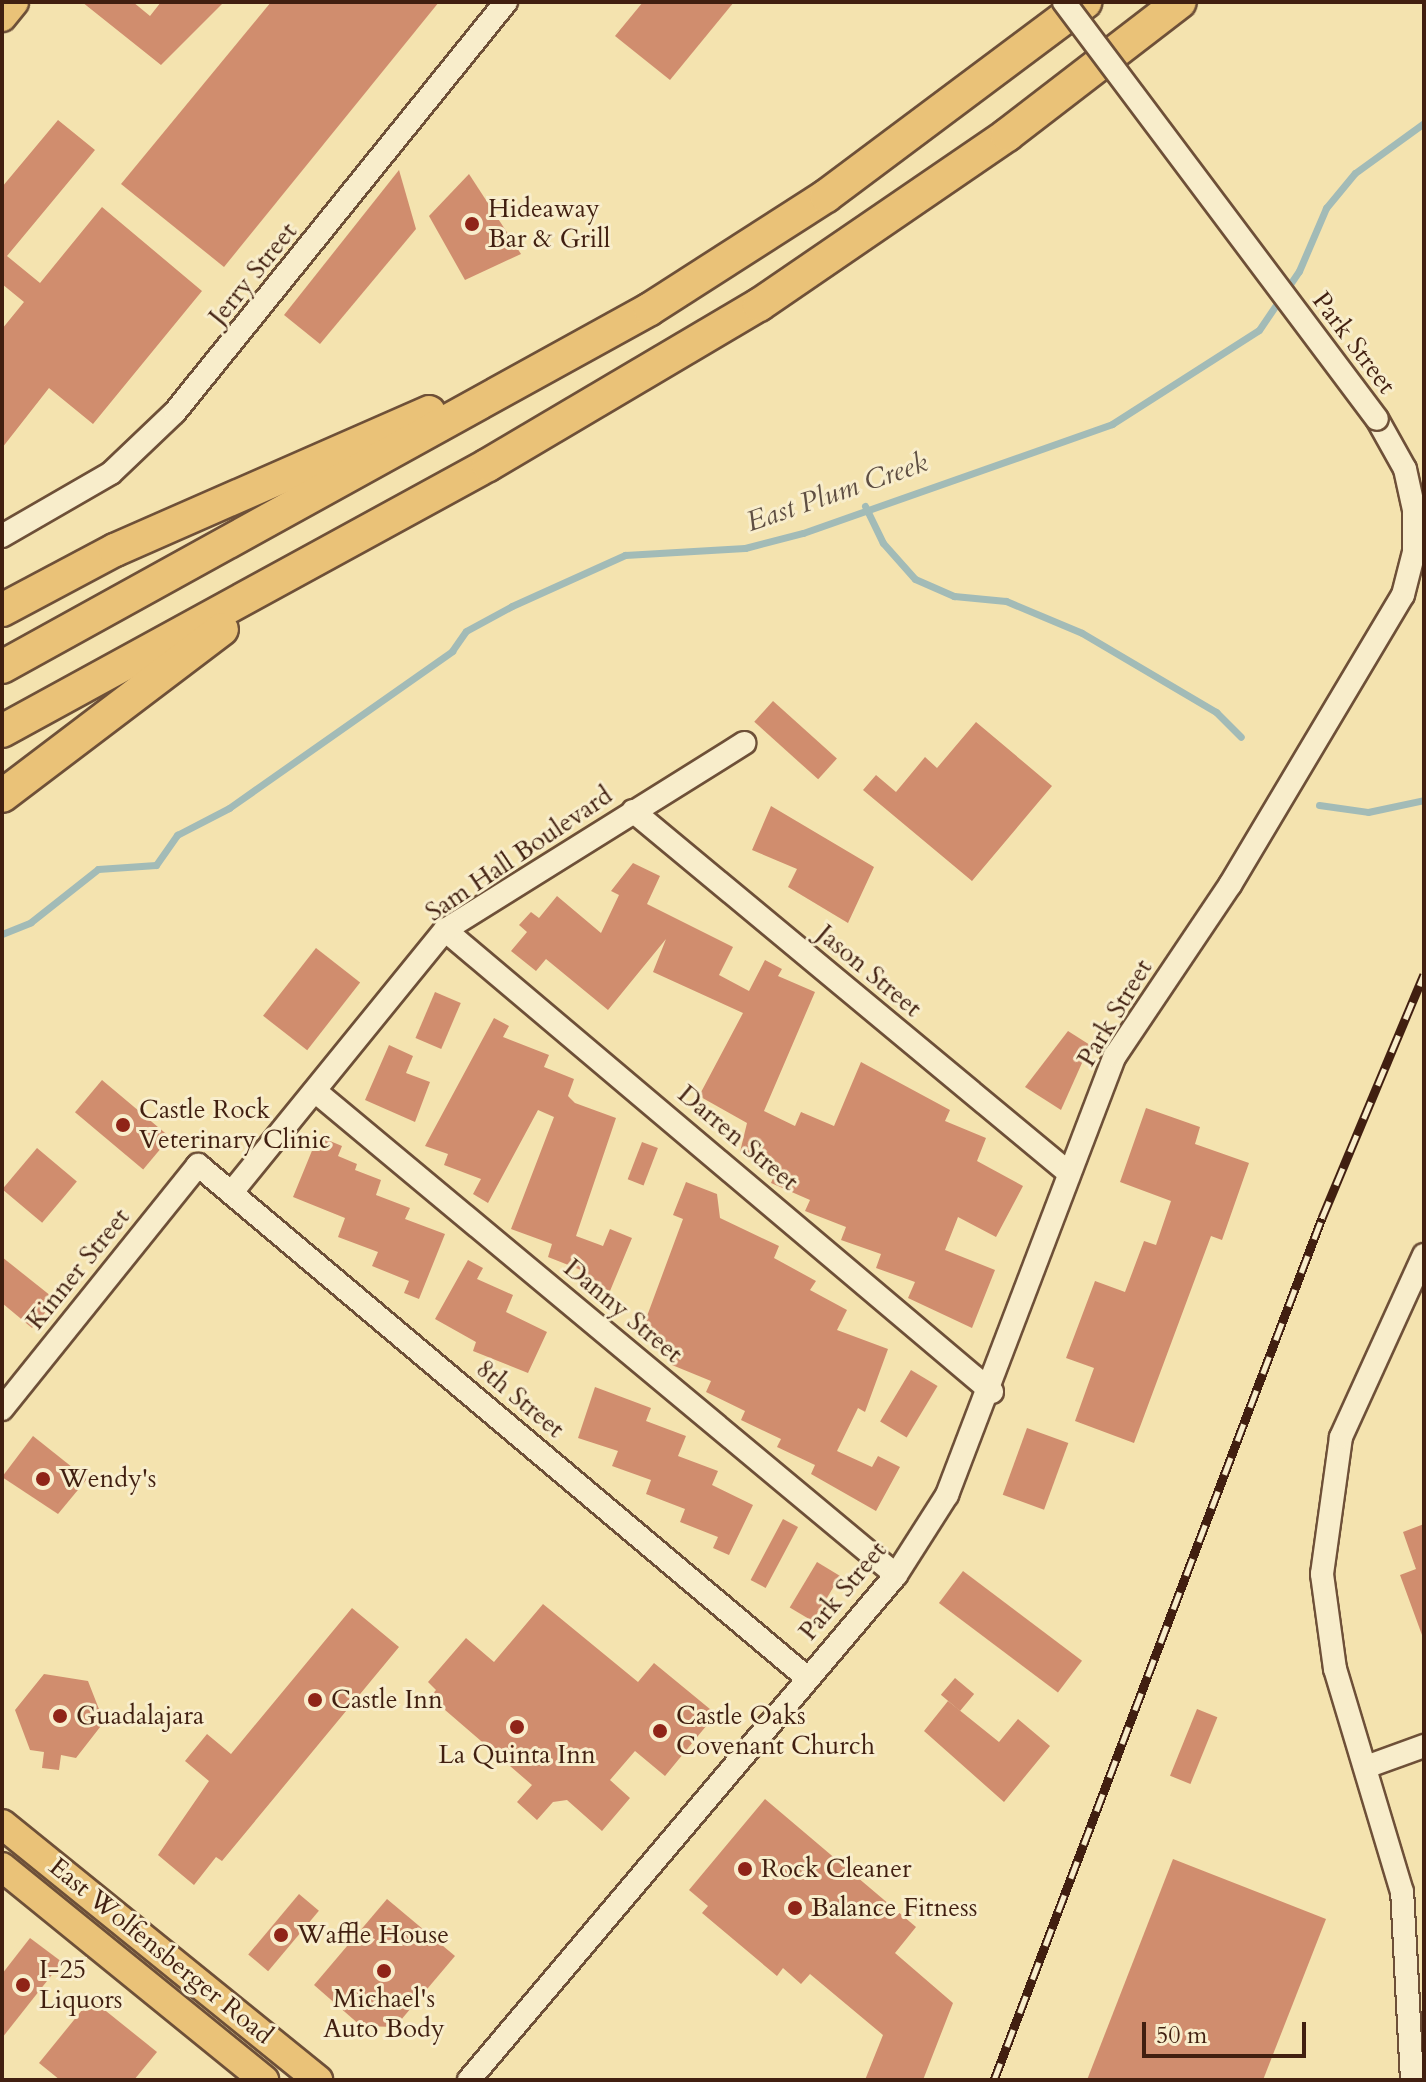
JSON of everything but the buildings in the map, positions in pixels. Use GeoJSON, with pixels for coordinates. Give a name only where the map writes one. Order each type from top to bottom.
{"type":"FeatureCollection","features":[{"type":"Feature","properties":{"kind":"highway"},"geometry":{"type":"LineString","coordinates":[[2,667],[577,351],[826,196],[1085,2]]}},
{"type":"Feature","properties":{"kind":"highway"},"geometry":{"type":"LineString","coordinates":[[2,731],[405,509],[759,305],[1007,135],[1180,2]]}},
{"type":"Feature","properties":{"kind":"highway"},"geometry":{"type":"LineString","coordinates":[[2,610],[130,543],[577,351]]}},
{"type":"Feature","properties":{"kind":"highway"},"geometry":{"type":"LineString","coordinates":[[2,796],[168,666],[405,509]]}},
{"type":"Feature","properties":{"kind":"main road"},"geometry":{"type":"LineString","coordinates":[[2,17],[14,2]]}},
{"type":"Feature","properties":{"kind":"main road","name":"East Wolfensberger Road"},"geometry":{"type":"LineString","coordinates":[[2,1824],[318,2080]]}},
{"type":"Feature","properties":{"kind":"main road","name":"East Wolfensberger Road"},"geometry":{"type":"LineString","coordinates":[[2,1867],[264,2080]]}},
{"type":"Feature","properties":{"kind":"street","name":"Jerry Street"},"geometry":{"type":"LineString","coordinates":[[2,536],[111,473],[175,412],[506,2]]}},
{"type":"Feature","properties":{"kind":"street","name":"Park Street"},"geometry":{"type":"LineString","coordinates":[[469,2080],[806,1677],[896,1575],[947,1495],[992,1392],[1069,1173],[1115,1056],[1230,885],[1403,595],[1415,542],[1413,500],[1377,419],[1064,2]]}},
{"type":"Feature","properties":{"kind":"street","name":"Sam Hall Boulevard"},"geometry":{"type":"LineString","coordinates":[[232,1192],[445,930],[744,743]]}},
{"type":"Feature","properties":{"kind":"street","name":"Jason Street"},"geometry":{"type":"LineString","coordinates":[[633,811],[1069,1173]]}},
{"type":"Feature","properties":{"kind":"street","name":"Darren Street"},"geometry":{"type":"LineString","coordinates":[[445,930],[992,1392]]}},
{"type":"Feature","properties":{"kind":"street","name":"Danny Street"},"geometry":{"type":"LineString","coordinates":[[315,1091],[896,1575]]}},
{"type":"Feature","properties":{"kind":"street","name":"8th Street"},"geometry":{"type":"LineString","coordinates":[[198,1165],[806,1677]]}},
{"type":"Feature","properties":{"kind":"street","name":"Kinner Street"},"geometry":{"type":"LineString","coordinates":[[2,1409],[198,1165]]}},
{"type":"Feature","properties":{"kind":"street"},"geometry":{"type":"LineString","coordinates":[[1412,2080],[1406,1920],[1324,1606],[1329,1491],[1347,1420],[1424,1255]]}},
{"type":"Feature","properties":{"kind":"street"},"geometry":{"type":"LineString","coordinates":[[1366,1767],[1424,1746]]}},
{"type":"Feature","properties":{"kind":"waterway","name":"East Plum Creek"},"geometry":{"type":"LineString","coordinates":[[2,934],[31,922],[98,869],[156,865],[177,835],[229,808],[452,651],[466,631],[512,606],[625,555],[745,548],[803,533],[1112,424],[1259,330],[1299,271],[1326,208],[1355,173],[1424,123]]}},
{"type":"Feature","properties":{"kind":"waterway"},"geometry":{"type":"LineString","coordinates":[[865,506],[883,543],[915,579],[954,596],[1006,601],[1082,633],[1216,712],[1241,737]]}},
{"type":"Feature","properties":{"kind":"waterway"},"geometry":{"type":"LineString","coordinates":[[1319,805],[1368,812],[1424,800]]}},
{"type":"Feature","properties":{"kind":"railway"},"geometry":{"type":"LineString","coordinates":[[994,2080],[1322,1218],[1424,974]]}},
{"type":"Feature","properties":{"kind":"place","name":"Hideaway Bar & Grill"},"geometry":{"type":"Point","coordinates":[472,224]}},
{"type":"Feature","properties":{"kind":"place","name":"Castle Rock Veterinary Clinic"},"geometry":{"type":"Point","coordinates":[123,1125]}},
{"type":"Feature","properties":{"kind":"place","name":"Wendy's"},"geometry":{"type":"Point","coordinates":[43,1479]}},
{"type":"Feature","properties":{"kind":"place","name":"Castle Inn"},"geometry":{"type":"Point","coordinates":[315,1700]}},
{"type":"Feature","properties":{"kind":"place","name":"Guadalajara"},"geometry":{"type":"Point","coordinates":[60,1716]}},
{"type":"Feature","properties":{"kind":"place","name":"La Quinta Inn"},"geometry":{"type":"Point","coordinates":[517,1727]}},
{"type":"Feature","properties":{"kind":"place","name":"Castle Oaks Covenant Church"},"geometry":{"type":"Point","coordinates":[660,1731]}},
{"type":"Feature","properties":{"kind":"place","name":"Rock Cleaner"},"geometry":{"type":"Point","coordinates":[745,1869]}},
{"type":"Feature","properties":{"kind":"place","name":"Balance Fitness"},"geometry":{"type":"Point","coordinates":[795,1908]}},
{"type":"Feature","properties":{"kind":"place","name":"Waffle House"},"geometry":{"type":"Point","coordinates":[281,1935]}},
{"type":"Feature","properties":{"kind":"place","name":"Michael's Auto Body"},"geometry":{"type":"Point","coordinates":[384,1971]}},
{"type":"Feature","properties":{"kind":"place","name":"I-25 Liquors"},"geometry":{"type":"Point","coordinates":[23,1985]}}]}
